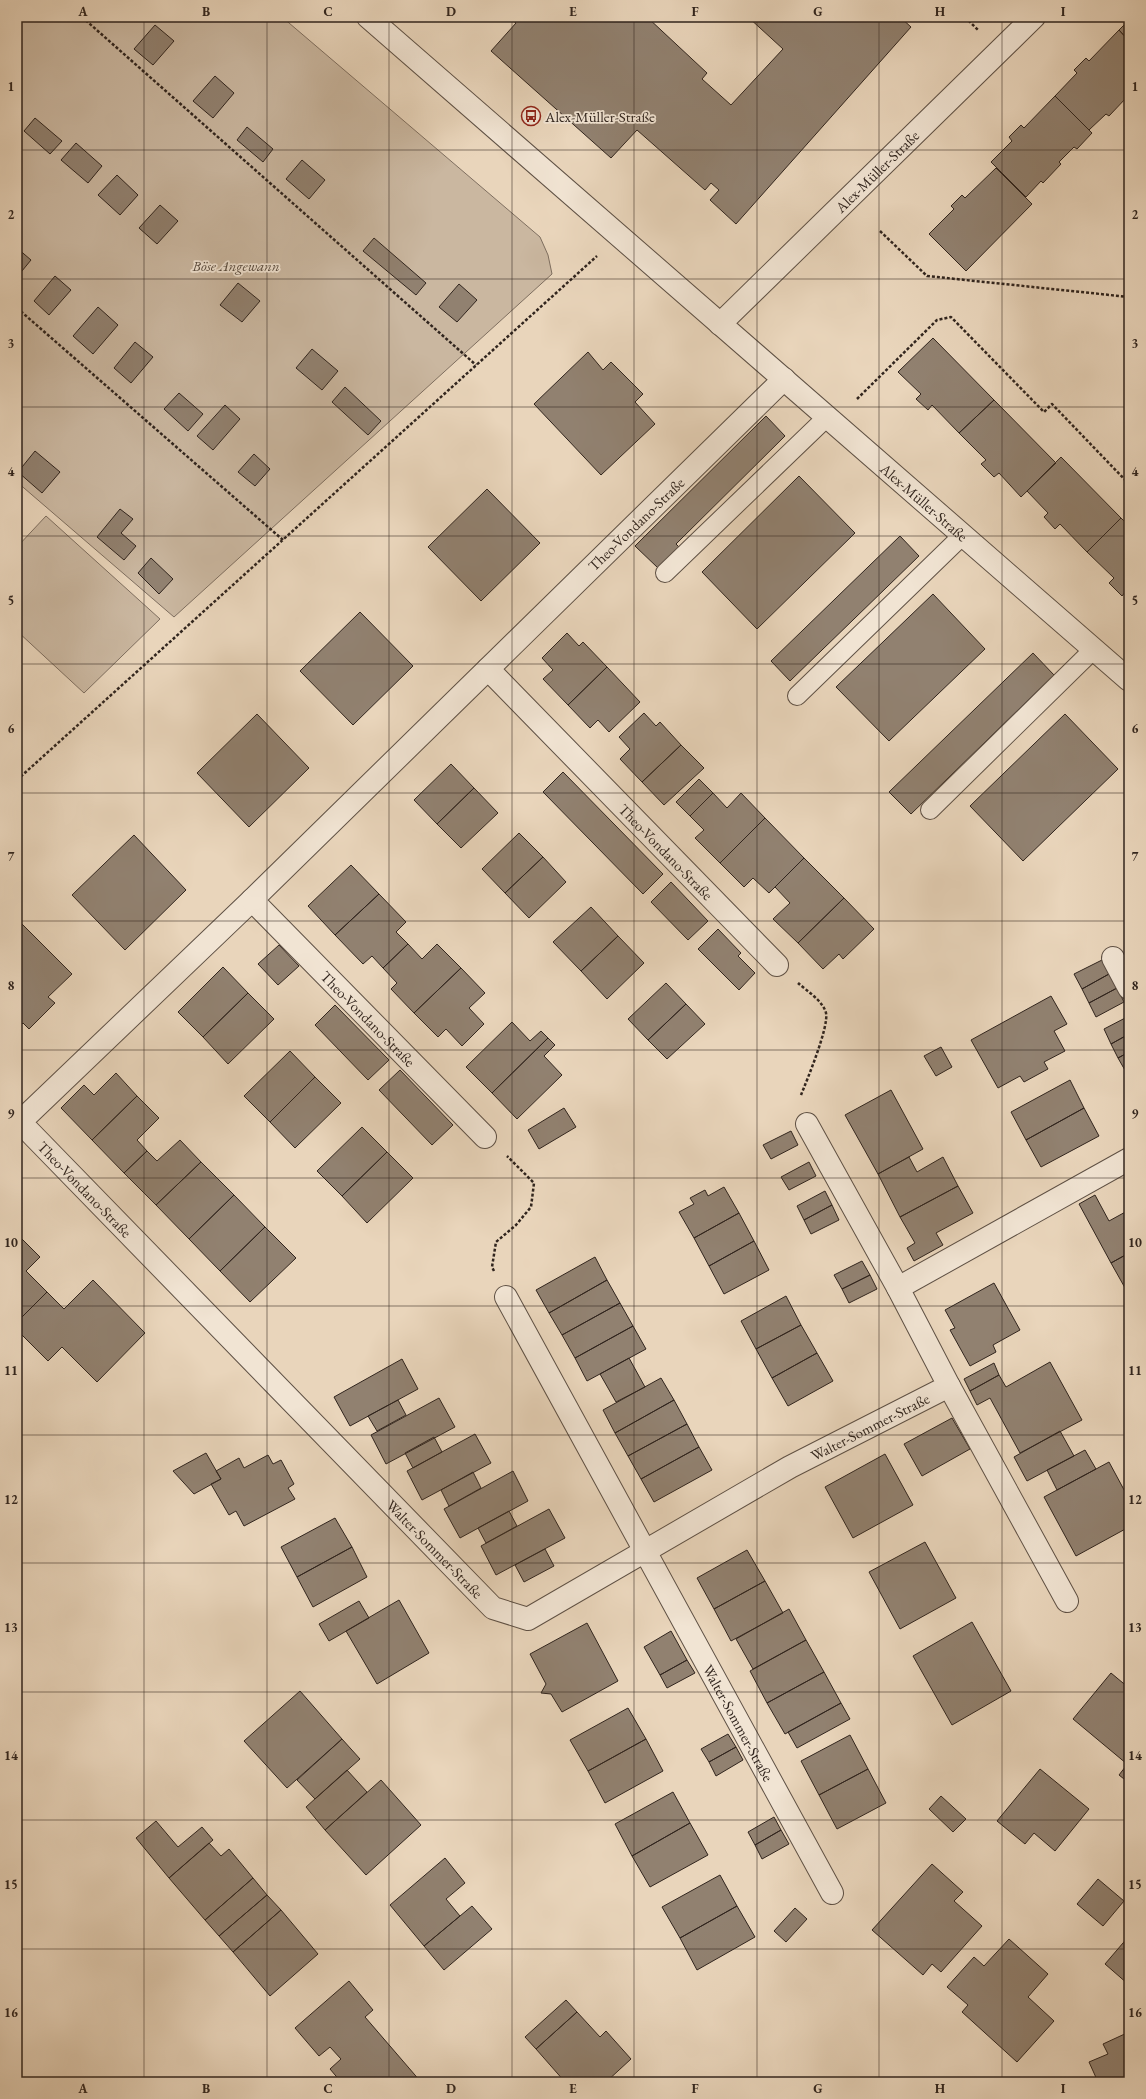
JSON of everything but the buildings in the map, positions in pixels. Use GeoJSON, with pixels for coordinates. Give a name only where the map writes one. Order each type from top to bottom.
{"type":"FeatureCollection","features":[{"type":"Feature","properties":{"kind":"street","name":"Alex-Müller-Straße"},"geometry":{"type":"LineString","coordinates":[[368,17],[1129,680]]}},
{"type":"Feature","properties":{"kind":"street","name":"Alex-Müller-Straße"},"geometry":{"type":"LineString","coordinates":[[720,324],[1034,17]]}},
{"type":"Feature","properties":{"kind":"street","name":"Theo-Vondano-Straße"},"geometry":{"type":"LineString","coordinates":[[258,1366],[20,1122],[252,900],[784,379]]}},
{"type":"Feature","properties":{"kind":"street","name":"Theo-Vondano-Straße"},"geometry":{"type":"LineString","coordinates":[[488,669],[777,965]]}},
{"type":"Feature","properties":{"kind":"street","name":"Theo-Vondano-Straße"},"geometry":{"type":"LineString","coordinates":[[252,900],[485,1138]]}},
{"type":"Feature","properties":{"kind":"street"},"geometry":{"type":"LineString","coordinates":[[1113,958],[1129,988]]}},
{"type":"Feature","properties":{"kind":"street"},"geometry":{"type":"LineString","coordinates":[[806,1124],[898,1288],[949,1386],[1067,1601]]}},
{"type":"Feature","properties":{"kind":"street"},"geometry":{"type":"LineString","coordinates":[[898,1288],[1129,1159]]}},
{"type":"Feature","properties":{"kind":"street","name":"Walter-Sommer-Straße"},"geometry":{"type":"LineString","coordinates":[[506,1296],[832,1893]]}},
{"type":"Feature","properties":{"kind":"street","name":"Walter-Sommer-Straße"},"geometry":{"type":"LineString","coordinates":[[258,1366],[493,1608],[528,1619],[790,1467],[949,1386]]}},
{"type":"Feature","properties":{"kind":"lane"},"geometry":{"type":"LineString","coordinates":[[665,573],[827,417]]}},
{"type":"Feature","properties":{"kind":"lane"},"geometry":{"type":"LineString","coordinates":[[796,696],[963,535]]}},
{"type":"Feature","properties":{"kind":"lane"},"geometry":{"type":"LineString","coordinates":[[930,810],[1094,649]]}},
{"type":"Feature","properties":{"kind":"path"},"geometry":{"type":"LineString","coordinates":[[82,17],[476,365]]}},
{"type":"Feature","properties":{"kind":"path"},"geometry":{"type":"LineString","coordinates":[[965,17],[983,34]]}},
{"type":"Feature","properties":{"kind":"path"},"geometry":{"type":"LineString","coordinates":[[880,231],[927,276],[1129,297]]}},
{"type":"Feature","properties":{"kind":"path"},"geometry":{"type":"LineString","coordinates":[[17,780],[620,235]]}},
{"type":"Feature","properties":{"kind":"path"},"geometry":{"type":"LineString","coordinates":[[17,308],[283,540]]}},
{"type":"Feature","properties":{"kind":"path"},"geometry":{"type":"LineString","coordinates":[[857,399],[936,320],[951,317],[1044,412],[1052,404],[1129,484]]}},
{"type":"Feature","properties":{"kind":"path"},"geometry":{"type":"LineString","coordinates":[[777,965],[816,998],[826,1012],[825,1026],[798,1103],[806,1124]]}},
{"type":"Feature","properties":{"kind":"path"},"geometry":{"type":"LineString","coordinates":[[485,1138],[516,1164],[534,1183],[531,1207],[516,1225],[496,1242],[492,1267],[506,1296]]}},
{"type":"Feature","properties":{"kind":"green space","name":"Böse Angewann"},"geometry":{"type":"Polygon","coordinates":[[[17,17],[282,17],[540,237],[548,255],[552,274],[174,617],[17,482],[17,17]]]}},
{"type":"Feature","properties":{"kind":"green space"},"geometry":{"type":"Polygon","coordinates":[[[46,516],[160,619],[84,693],[17,631],[17,547],[46,516]]]}},
{"type":"Feature","properties":{"kind":"place","name":"Alex-Müller-Straße"},"geometry":{"type":"Point","coordinates":[531,116]}}]}
